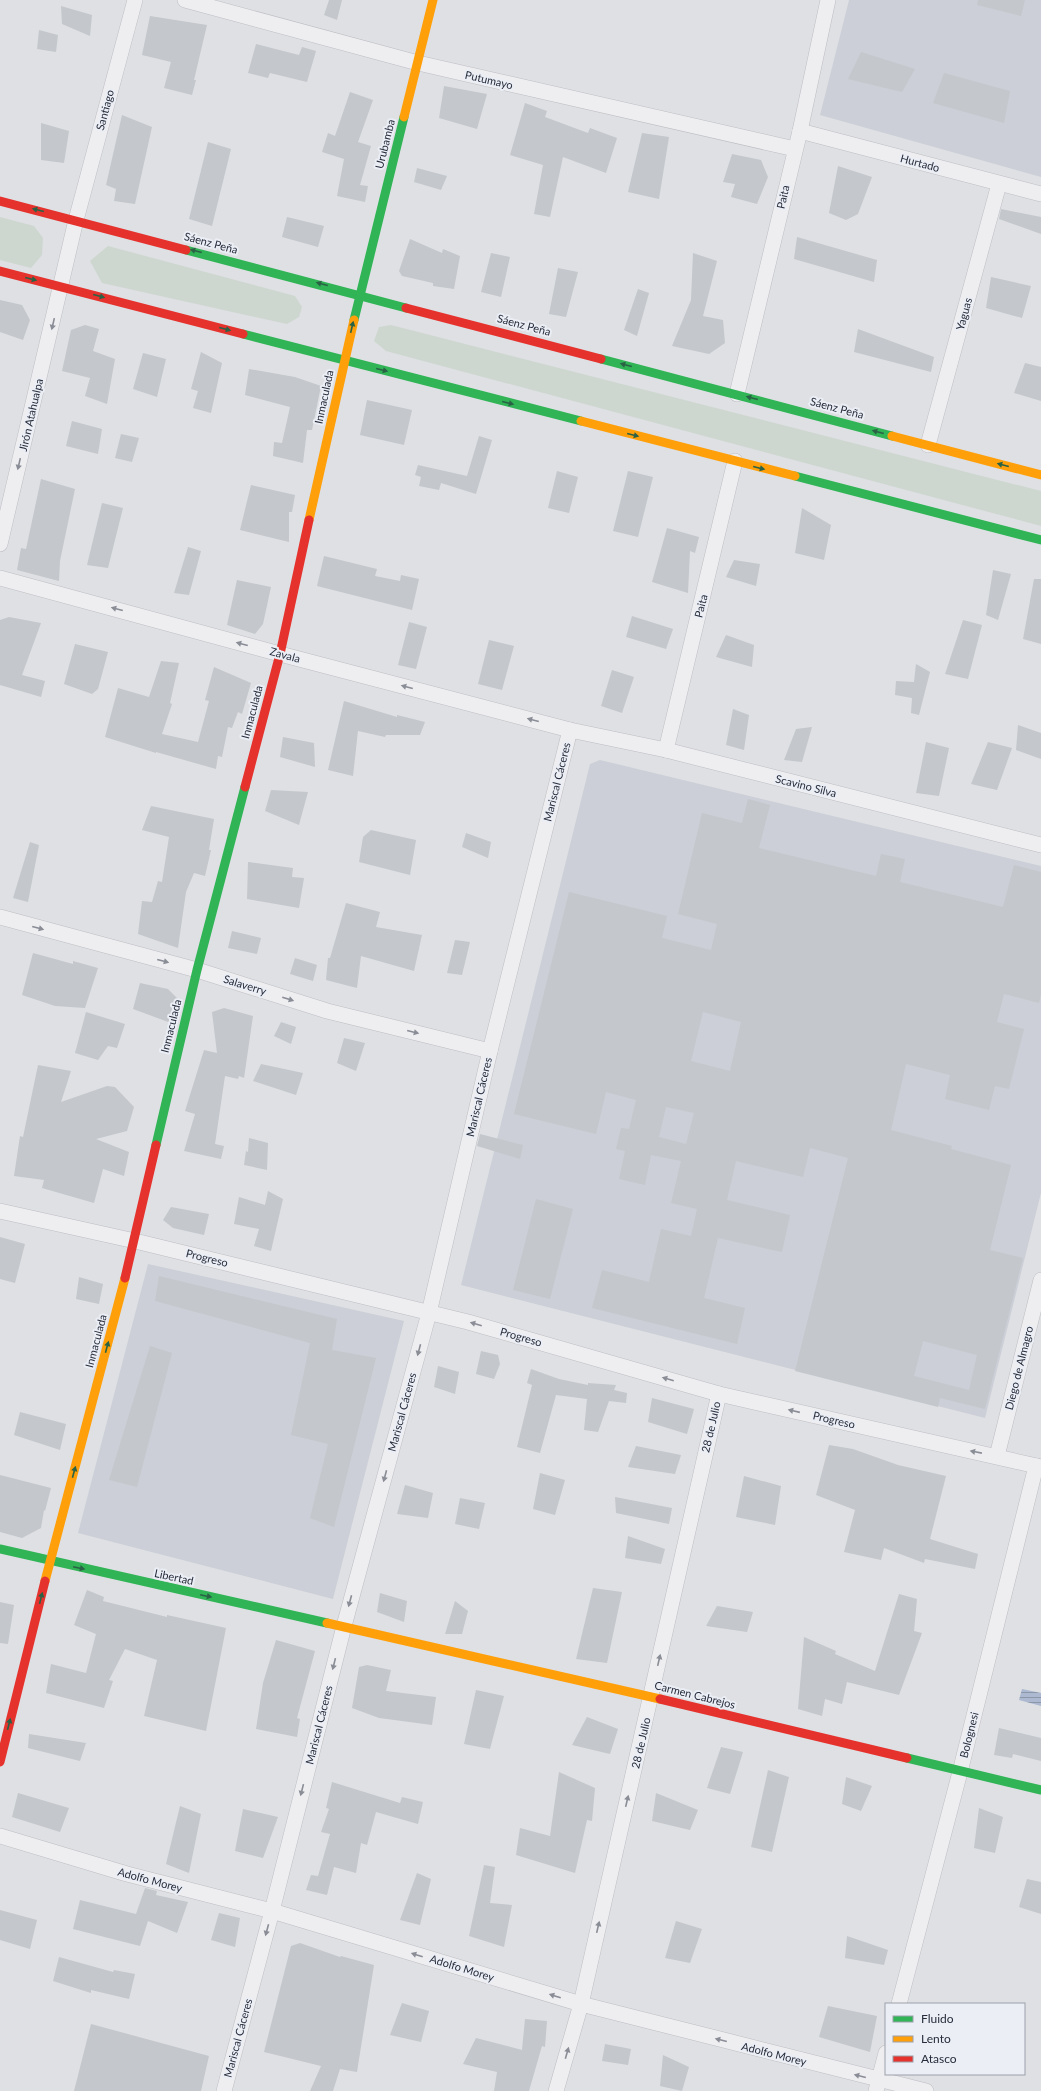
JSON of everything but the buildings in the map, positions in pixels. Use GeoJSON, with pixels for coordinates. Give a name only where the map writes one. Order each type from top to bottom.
{"type":"FeatureCollection","features":[{"type":"Feature","properties":{"kind":"street","name":"Santiago"},"geometry":{"type":"LineString","coordinates":[[62,286],[76,220],[135,0]]}},
{"type":"Feature","properties":{"kind":"street","name":"Putumayo"},"geometry":{"type":"LineString","coordinates":[[185,0],[418,63],[795,149]]}},
{"type":"Feature","properties":{"kind":"street","name":"Urubamba"},"geometry":{"type":"LineString","coordinates":[[360,294],[433,0]]}},
{"type":"Feature","properties":{"kind":"street","name":"Paita"},"geometry":{"type":"LineString","coordinates":[[737,394],[800,131],[828,0]]}},
{"type":"Feature","properties":{"kind":"street","name":"Hurtado"},"geometry":{"type":"LineString","coordinates":[[800,131],[1041,194]]}},
{"type":"Feature","properties":{"kind":"street","name":"Yaguas"},"geometry":{"type":"LineString","coordinates":[[928,445],[999,184]]}},
{"type":"Feature","properties":{"kind":"street","name":"Sáenz Peña"},"geometry":{"type":"LineString","coordinates":[[0,201],[360,294],[1041,475]]}},
{"type":"Feature","properties":{"kind":"street"},"geometry":{"type":"LineString","coordinates":[[0,271],[1041,540]]}},
{"type":"Feature","properties":{"kind":"street","name":"Jirón Atahualpa"},"geometry":{"type":"LineString","coordinates":[[0,544],[62,286]]}},
{"type":"Feature","properties":{"kind":"street","name":"Inmaculada"},"geometry":{"type":"LineString","coordinates":[[0,1762],[50,1562],[135,1241],[169,1085],[197,970],[280,654],[344,360],[360,294]]}},
{"type":"Feature","properties":{"kind":"street","name":"Paita"},"geometry":{"type":"LineString","coordinates":[[666,750],[735,461]]}},
{"type":"Feature","properties":{"kind":"street","name":"Zavala"},"geometry":{"type":"LineString","coordinates":[[0,578],[280,654],[570,730]]}},
{"type":"Feature","properties":{"kind":"street","name":"Scavino Silva"},"geometry":{"type":"LineString","coordinates":[[570,730],[666,750],[1040,841]]}},
{"type":"Feature","properties":{"kind":"street","name":"Mariscal Cáceres"},"geometry":{"type":"LineString","coordinates":[[224,2091],[272,1911],[344,1626],[429,1312],[490,1051],[570,730]]}},
{"type":"Feature","properties":{"kind":"street","name":"Salaverry"},"geometry":{"type":"LineString","coordinates":[[0,918],[197,970],[327,1011],[490,1051]]}},
{"type":"Feature","properties":{"kind":"street","name":"Progreso"},"geometry":{"type":"LineString","coordinates":[[0,1211],[135,1241],[429,1312],[719,1394],[951,1447],[997,1456],[1038,1467]]}},
{"type":"Feature","properties":{"kind":"street","name":"Diego de Almagro"},"geometry":{"type":"LineString","coordinates":[[997,1456],[1041,1280]]}},
{"type":"Feature","properties":{"kind":"street","name":"28 de Julio"},"geometry":{"type":"LineString","coordinates":[[556,2091],[581,2004],[719,1394]]}},
{"type":"Feature","properties":{"kind":"street","name":"Bolognesi"},"geometry":{"type":"LineString","coordinates":[[899,2003],[1038,1467]]}},
{"type":"Feature","properties":{"kind":"street","name":"Libertad"},"geometry":{"type":"LineString","coordinates":[[0,1549],[50,1562],[344,1626]]}},
{"type":"Feature","properties":{"kind":"street","name":"Carmen Cabrejos"},"geometry":{"type":"LineString","coordinates":[[344,1626],[651,1697],[960,1772],[1041,1790]]}},
{"type":"Feature","properties":{"kind":"street","name":"Adolfo Morey"},"geometry":{"type":"LineString","coordinates":[[0,1836],[127,1874],[272,1911],[581,2004],[877,2086],[926,2091]]}},
{"type":"Feature","properties":{"kind":"street"},"geometry":{"type":"LineString","coordinates":[[877,2086],[885,2057]]}},
{"type":"Feature","properties":{"kind":"shaded area"},"geometry":{"type":"Polygon","coordinates":[[[849,0],[1041,0],[1041,177],[820,115],[849,0]]]}},
{"type":"Feature","properties":{"kind":"shaded area"},"geometry":{"type":"Polygon","coordinates":[[[0,217],[34,226],[43,238],[42,255],[31,268],[0,260],[0,217]]]}},
{"type":"Feature","properties":{"kind":"shaded area"},"geometry":{"type":"Polygon","coordinates":[[[108,246],[295,296],[302,307],[299,317],[287,324],[102,283],[90,261],[108,246]]]}},
{"type":"Feature","properties":{"kind":"shaded area"},"geometry":{"type":"Polygon","coordinates":[[[391,325],[1041,491],[1041,526],[386,351],[374,341],[379,327],[391,325]]]}},
{"type":"Feature","properties":{"kind":"shaded area"},"geometry":{"type":"Polygon","coordinates":[[[600,760],[1041,866],[1041,1193],[985,1418],[461,1285],[590,764],[600,760]]]}},
{"type":"Feature","properties":{"kind":"shaded area"},"geometry":{"type":"Polygon","coordinates":[[[148,1264],[404,1321],[333,1599],[78,1533],[148,1264]]]}},
{"type":"Feature","properties":{"kind":"water"},"geometry":{"type":"Polygon","coordinates":[[[1022,1689],[1041,1693],[1041,1706],[1019,1700],[1022,1689]]]}},
{"type":"Feature","properties":{"kind":"traffic: fast"},"geometry":{"type":"LineString","coordinates":[[354,320],[404,117]]}},
{"type":"Feature","properties":{"kind":"traffic: fast"},"geometry":{"type":"LineString","coordinates":[[186,250],[406,308]]}},
{"type":"Feature","properties":{"kind":"traffic: fast"},"geometry":{"type":"LineString","coordinates":[[243,334],[581,421]]}},
{"type":"Feature","properties":{"kind":"traffic: fast"},"geometry":{"type":"LineString","coordinates":[[601,359],[892,436]]}},
{"type":"Feature","properties":{"kind":"traffic: fast"},"geometry":{"type":"LineString","coordinates":[[795,476],[1041,540]]}},
{"type":"Feature","properties":{"kind":"traffic: fast"},"geometry":{"type":"LineString","coordinates":[[156,1145],[197,970],[245,787]]}},
{"type":"Feature","properties":{"kind":"traffic: fast"},"geometry":{"type":"LineString","coordinates":[[0,1549],[327,1623]]}},
{"type":"Feature","properties":{"kind":"traffic: fast"},"geometry":{"type":"LineString","coordinates":[[907,1758],[1041,1790]]}},
{"type":"Feature","properties":{"kind":"traffic: slow"},"geometry":{"type":"LineString","coordinates":[[404,117],[433,0]]}},
{"type":"Feature","properties":{"kind":"traffic: slow"},"geometry":{"type":"LineString","coordinates":[[309,520],[354,320]]}},
{"type":"Feature","properties":{"kind":"traffic: slow"},"geometry":{"type":"LineString","coordinates":[[581,421],[795,476]]}},
{"type":"Feature","properties":{"kind":"traffic: slow"},"geometry":{"type":"LineString","coordinates":[[892,436],[1041,475]]}},
{"type":"Feature","properties":{"kind":"traffic: slow"},"geometry":{"type":"LineString","coordinates":[[45,1581],[125,1278]]}},
{"type":"Feature","properties":{"kind":"traffic: slow"},"geometry":{"type":"LineString","coordinates":[[327,1623],[660,1699]]}},
{"type":"Feature","properties":{"kind":"traffic: jam"},"geometry":{"type":"LineString","coordinates":[[0,201],[186,250]]}},
{"type":"Feature","properties":{"kind":"traffic: jam"},"geometry":{"type":"LineString","coordinates":[[0,271],[243,334]]}},
{"type":"Feature","properties":{"kind":"traffic: jam"},"geometry":{"type":"LineString","coordinates":[[406,308],[601,359]]}},
{"type":"Feature","properties":{"kind":"traffic: jam"},"geometry":{"type":"LineString","coordinates":[[245,787],[280,654],[309,520]]}},
{"type":"Feature","properties":{"kind":"traffic: jam"},"geometry":{"type":"LineString","coordinates":[[125,1278],[156,1145]]}},
{"type":"Feature","properties":{"kind":"traffic: jam"},"geometry":{"type":"LineString","coordinates":[[0,1762],[45,1581]]}},
{"type":"Feature","properties":{"kind":"traffic: jam"},"geometry":{"type":"LineString","coordinates":[[660,1699],[907,1758]]}}]}
